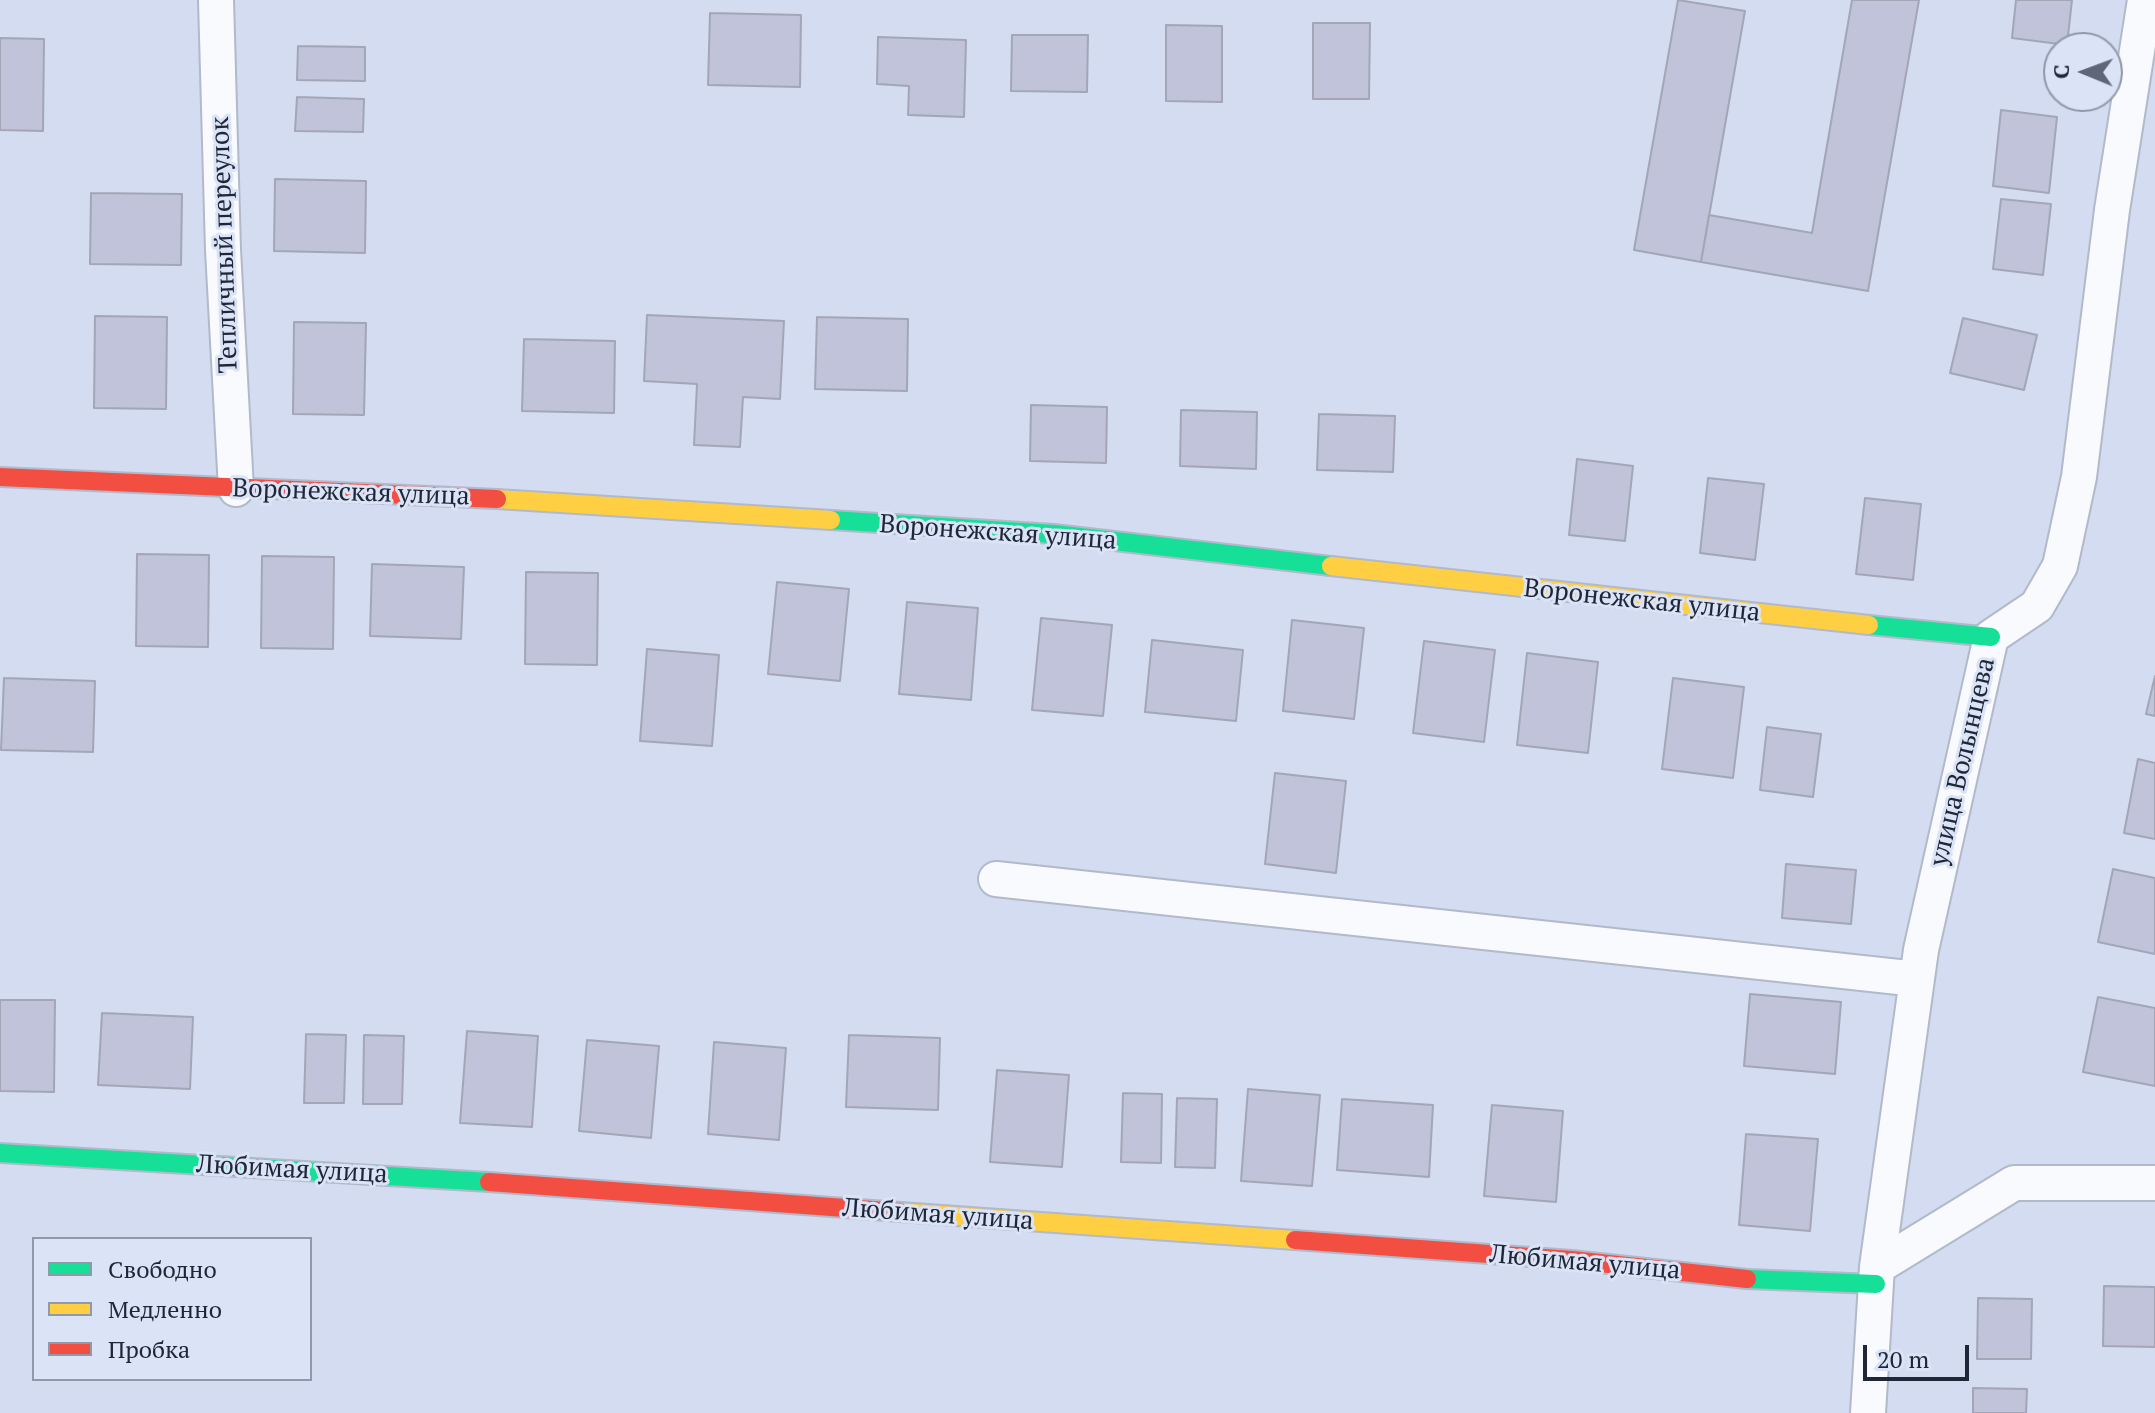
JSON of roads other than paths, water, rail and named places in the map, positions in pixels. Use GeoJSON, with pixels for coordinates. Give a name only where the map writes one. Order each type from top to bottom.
{"type":"FeatureCollection","features":[{"type":"Feature","properties":{"kind":"street","name":"Тепличный переулок"},"geometry":{"type":"LineString","coordinates":[[216,0],[223,250],[236,489]]}},
{"type":"Feature","properties":{"kind":"street","name":"улица Волынцева"},"geometry":{"type":"LineString","coordinates":[[1868,1413],[1877,1275],[1924,935],[1991,637],[2037,606],[2060,566],[2079,477],[2112,210],[2145,0]]}},
{"type":"Feature","properties":{"kind":"street","name":"Воронежская улица"},"geometry":{"type":"LineString","coordinates":[[0,477],[432,495],[1054,534],[1661,604],[1991,637]]}},
{"type":"Feature","properties":{"kind":"street"},"geometry":{"type":"LineString","coordinates":[[996,879],[1917,979]]}},
{"type":"Feature","properties":{"kind":"street","name":"Любимая улица"},"geometry":{"type":"LineString","coordinates":[[0,1153],[330,1171],[1556,1259],[1753,1280],[1877,1275]]}},
{"type":"Feature","properties":{"kind":"street"},"geometry":{"type":"LineString","coordinates":[[1877,1275],[2014,1183],[2155,1183]]}}]}
